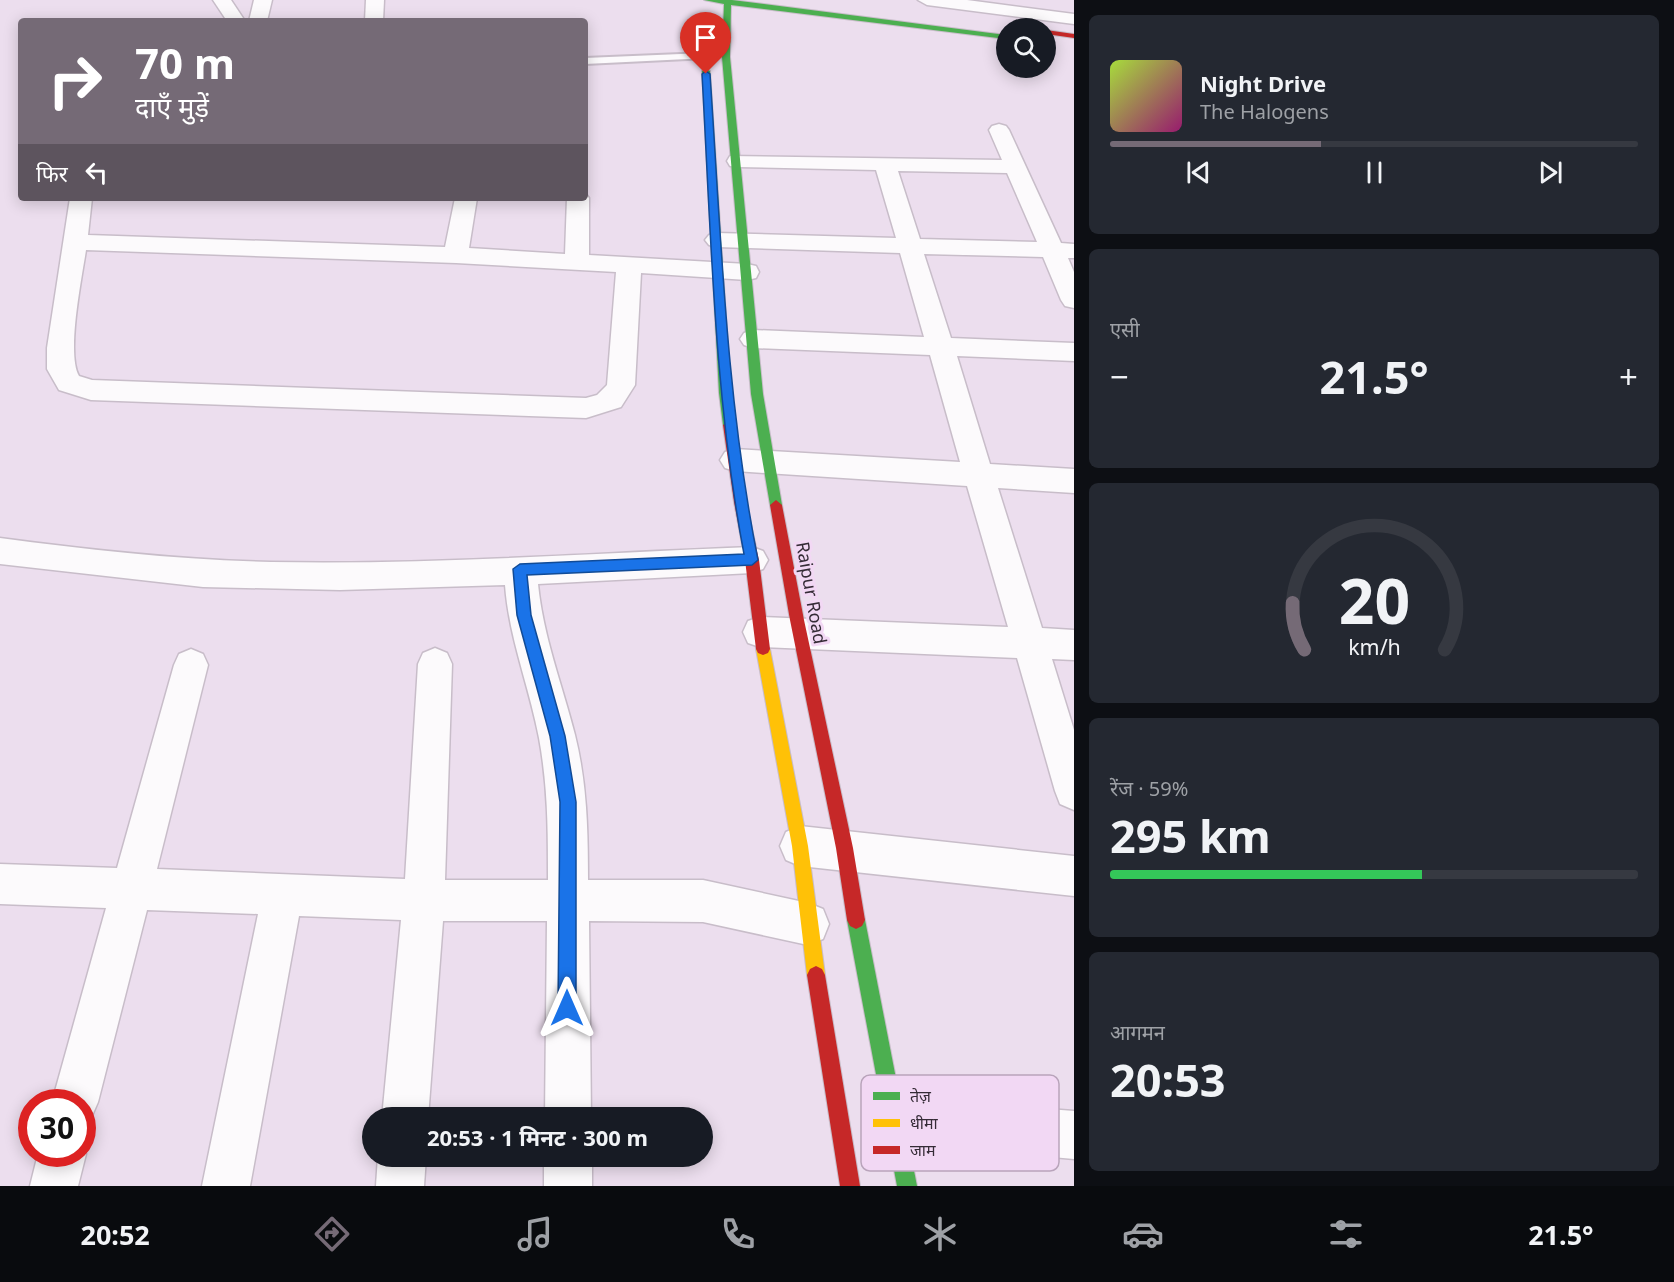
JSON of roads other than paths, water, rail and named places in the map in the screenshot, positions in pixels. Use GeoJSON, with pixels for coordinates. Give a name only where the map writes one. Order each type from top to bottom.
{"type":"FeatureCollection","features":[{"type":"Feature","properties":{"kind":"main road"},"geometry":{"type":"LineString","coordinates":[[805,0],[996,25]]}},
{"type":"Feature","properties":{"kind":"main road"},"geometry":{"type":"LineString","coordinates":[[707,4],[728,1],[758,3],[996,36]]}},
{"type":"Feature","properties":{"kind":"main road","name":"Raipur Road"},"geometry":{"type":"LineString","coordinates":[[728,1],[728,74],[738,161],[757,394],[799,634],[846,851],[856,927],[886,1075]]}},
{"type":"Feature","properties":{"kind":"main road"},"geometry":{"type":"LineString","coordinates":[[1056,33],[1074,36]]}},
{"type":"Feature","properties":{"kind":"main road"},"geometry":{"type":"LineString","coordinates":[[1056,43],[1074,46]]}},
{"type":"Feature","properties":{"kind":"main road"},"geometry":{"type":"LineString","coordinates":[[705,51],[725,393],[752,560],[760,632],[800,846],[808,924],[850,1186]]}},
{"type":"Feature","properties":{"kind":"main road"},"geometry":{"type":"LineString","coordinates":[[706,74],[728,74]]}},
{"type":"Feature","properties":{"kind":"main road","name":"Raipur Road"},"geometry":{"type":"LineString","coordinates":[[904,1171],[907,1186]]}},
{"type":"Feature","properties":{"kind":"street"},"geometry":{"type":"LineString","coordinates":[[222,0],[234,18]]}},
{"type":"Feature","properties":{"kind":"street"},"geometry":{"type":"LineString","coordinates":[[259,18],[263,0]]}},
{"type":"Feature","properties":{"kind":"street"},"geometry":{"type":"LineString","coordinates":[[374,18],[375,0]]}},
{"type":"Feature","properties":{"kind":"street"},"geometry":{"type":"LineString","coordinates":[[927,0],[1074,19]]}},
{"type":"Feature","properties":{"kind":"street"},"geometry":{"type":"LineString","coordinates":[[999,130],[1015,167],[1062,251],[1074,300]]}},
{"type":"Feature","properties":{"kind":"street"},"geometry":{"type":"LineString","coordinates":[[738,161],[1015,167]]}},
{"type":"Feature","properties":{"kind":"street"},"geometry":{"type":"LineString","coordinates":[[885,163],[938,346],[1074,791]]}},
{"type":"Feature","properties":{"kind":"street"},"geometry":{"type":"LineString","coordinates":[[81,201],[60,348],[61,369],[69,383],[91,390],[586,408],[604,405],[616,396],[621,385],[629,265]]}},
{"type":"Feature","properties":{"kind":"street"},"geometry":{"type":"LineString","coordinates":[[456,255],[465,201]]}},
{"type":"Feature","properties":{"kind":"street"},"geometry":{"type":"LineString","coordinates":[[577,262],[578,201]]}},
{"type":"Feature","properties":{"kind":"street"},"geometry":{"type":"LineString","coordinates":[[717,240],[1062,251]]}},
{"type":"Feature","properties":{"kind":"street"},"geometry":{"type":"LineString","coordinates":[[76,242],[456,255],[747,272]]}},
{"type":"Feature","properties":{"kind":"street"},"geometry":{"type":"LineString","coordinates":[[753,339],[1074,352]]}},
{"type":"Feature","properties":{"kind":"street"},"geometry":{"type":"LineString","coordinates":[[735,460],[978,477],[1074,481]]}},
{"type":"Feature","properties":{"kind":"street"},"geometry":{"type":"LineString","coordinates":[[0,550],[81,562],[214,573],[309,576],[752,560]]}},
{"type":"Feature","properties":{"kind":"street"},"geometry":{"type":"LineString","coordinates":[[520,569],[524,615],[557,736],[568,802],[567,1107]]}},
{"type":"Feature","properties":{"kind":"street"},"geometry":{"type":"LineString","coordinates":[[760,632],[1074,645]]}},
{"type":"Feature","properties":{"kind":"street"},"geometry":{"type":"LineString","coordinates":[[406,1107],[424,900],[435,664]]}},
{"type":"Feature","properties":{"kind":"street"},"geometry":{"type":"LineString","coordinates":[[78,1089],[191,665]]}},
{"type":"Feature","properties":{"kind":"street"},"geometry":{"type":"LineString","coordinates":[[800,846],[1074,876]]}},
{"type":"Feature","properties":{"kind":"street"},"geometry":{"type":"LineString","coordinates":[[0,884],[424,900],[703,901],[808,924]]}},
{"type":"Feature","properties":{"kind":"street"},"geometry":{"type":"LineString","coordinates":[[226,1186],[282,895]]}},
{"type":"Feature","properties":{"kind":"street"},"geometry":{"type":"LineString","coordinates":[[1059,1134],[1074,1135]]}},
{"type":"Feature","properties":{"kind":"street"},"geometry":{"type":"LineString","coordinates":[[54,1186],[59,1167]]}},
{"type":"Feature","properties":{"kind":"street"},"geometry":{"type":"LineString","coordinates":[[400,1186],[401,1167]]}},
{"type":"Feature","properties":{"kind":"street"},"geometry":{"type":"LineString","coordinates":[[568,1167],[568,1186]]}},
{"type":"Feature","properties":{"kind":"lane"},"geometry":{"type":"LineString","coordinates":[[588,61],[705,51]]}}]}
